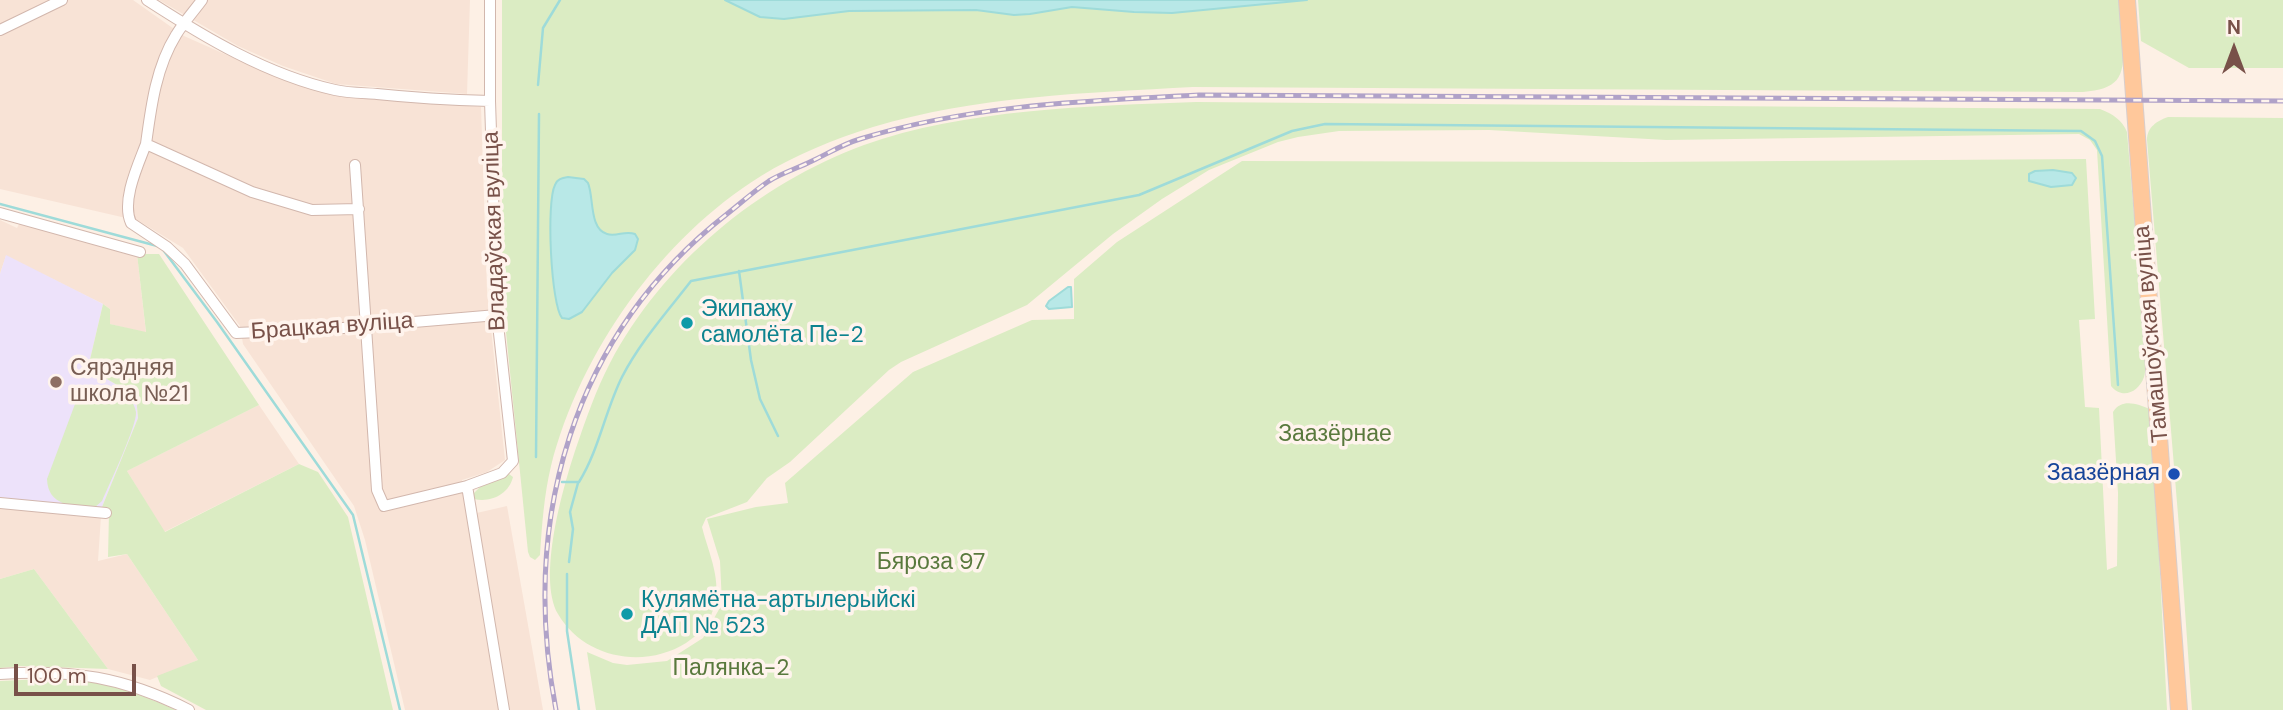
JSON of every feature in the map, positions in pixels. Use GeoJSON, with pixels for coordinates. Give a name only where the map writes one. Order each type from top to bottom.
{"type":"FeatureCollection","features":[{"type":"Feature","properties":{"kind":"main road","name":"Тамашоўская вуліца"},"geometry":{"type":"LineString","coordinates":[[2127,0],[2179,710]]}},
{"type":"Feature","properties":{"kind":"street"},"geometry":{"type":"LineString","coordinates":[[0,30],[62,0]]}},
{"type":"Feature","properties":{"kind":"street"},"geometry":{"type":"LineString","coordinates":[[147,0],[235,52],[284,74],[335,90],[422,99],[490,101]]}},
{"type":"Feature","properties":{"kind":"street"},"geometry":{"type":"LineString","coordinates":[[202,0],[176,33],[164,60],[153,98],[146,144],[264,195],[312,209],[359,209]]}},
{"type":"Feature","properties":{"kind":"street","name":"Владаўская вуліца"},"geometry":{"type":"LineString","coordinates":[[467,486],[502,473],[513,461],[497,315],[490,101],[490,0]]}},
{"type":"Feature","properties":{"kind":"street","name":"Брацкая вуліца"},"geometry":{"type":"LineString","coordinates":[[146,144],[132,177],[128,216],[131,223],[167,247],[185,264],[236,333],[497,315]]}},
{"type":"Feature","properties":{"kind":"street"},"geometry":{"type":"LineString","coordinates":[[355,165],[377,490],[384,506],[467,486],[504,710]]}},
{"type":"Feature","properties":{"kind":"street"},"geometry":{"type":"LineString","coordinates":[[0,213],[140,252]]}},
{"type":"Feature","properties":{"kind":"street"},"geometry":{"type":"LineString","coordinates":[[0,503],[106,513]]}},
{"type":"Feature","properties":{"kind":"street"},"geometry":{"type":"LineString","coordinates":[[0,674],[70,673],[111,679],[143,689],[189,710]]}},
{"type":"Feature","properties":{"kind":"shaded area"},"geometry":{"type":"Polygon","coordinates":[[[0,0],[133,0],[184,36],[281,79],[333,95],[481,107],[487,291],[505,460],[487,472],[462,480],[468,515],[507,506],[543,710],[405,710],[365,540],[354,506],[243,344],[240,326],[183,248],[139,221],[0,189],[0,0]]]}},
{"type":"Feature","properties":{"kind":"shaded area"},"geometry":{"type":"Polygon","coordinates":[[[159,0],[470,0],[467,94],[336,84],[283,66],[238,46],[159,0]]]}},
{"type":"Feature","properties":{"kind":"shaded area"},"geometry":{"type":"Polygon","coordinates":[[[0,220],[17,228],[20,222],[137,254],[146,333],[110,324],[110,309],[103,304],[6,256],[0,274],[0,220]]]}},
{"type":"Feature","properties":{"kind":"shaded area","name":"Сярэдняя школа №21"},"geometry":{"type":"Polygon","coordinates":[[[6,255],[103,304],[88,368],[136,396],[138,418],[102,507],[89,510],[0,497],[0,274],[6,255]]]}},
{"type":"Feature","properties":{"kind":"shaded area"},"geometry":{"type":"Polygon","coordinates":[[[259,405],[299,464],[164,532],[127,471],[259,405]]]}},
{"type":"Feature","properties":{"kind":"shaded area"},"geometry":{"type":"Polygon","coordinates":[[[0,508],[101,516],[98,561],[127,554],[198,660],[150,680],[108,669],[34,569],[0,579],[0,508]]]}},
{"type":"Feature","properties":{"kind":"green space"},"geometry":{"type":"Polygon","coordinates":[[[502,0],[2119,0],[2123,57],[2120,74],[2111,85],[2083,92],[1193,87],[991,102],[873,127],[829,142],[787,161],[724,202],[690,231],[658,265],[629,302],[604,340],[564,423],[549,477],[540,555],[535,560],[528,552],[504,312],[502,0]]]}},
{"type":"Feature","properties":{"kind":"green space"},"geometry":{"type":"Polygon","coordinates":[[[2138,0],[2283,0],[2283,68],[2189,68],[2141,41],[2138,0]]]}},
{"type":"Feature","properties":{"kind":"green space"},"geometry":{"type":"Polygon","coordinates":[[[1196,102],[2100,109],[2116,118],[2127,132],[2146,358],[2144,377],[2138,387],[2130,392],[2120,393],[2111,386],[2097,150],[2090,140],[2079,134],[1666,140],[1489,130],[1339,131],[1298,137],[1278,142],[1209,170],[1113,234],[1027,305],[901,362],[790,462],[767,478],[747,502],[706,518],[702,527],[716,578],[716,599],[706,624],[686,643],[652,656],[616,655],[599,650],[569,629],[558,614],[552,598],[551,556],[559,508],[587,415],[610,363],[632,327],[657,292],[717,231],[787,181],[825,161],[902,133],[985,117],[1028,112],[1196,102]]]}},
{"type":"Feature","properties":{"kind":"green space"},"geometry":{"type":"Polygon","coordinates":[[[2168,117],[2283,118],[2283,710],[2192,710],[2147,140],[2153,125],[2168,117]]]}},
{"type":"Feature","properties":{"kind":"green space","name":"Заазёрнае"},"geometry":{"type":"Polygon","coordinates":[[[2086,159],[2095,319],[2079,320],[2085,407],[2099,408],[2107,570],[2117,566],[2118,493],[2113,412],[2121,405],[2135,404],[2150,409],[2152,419],[2167,710],[596,710],[587,652],[613,663],[627,665],[667,661],[703,638],[722,604],[720,561],[707,519],[756,507],[788,503],[785,483],[913,372],[1032,320],[1074,319],[1074,279],[1117,242],[1242,161],[2086,159]]]}},
{"type":"Feature","properties":{"kind":"green space"},"geometry":{"type":"Polygon","coordinates":[[[137,254],[159,254],[259,405],[127,471],[165,532],[299,464],[318,472],[348,517],[393,710],[206,710],[161,686],[157,676],[198,660],[127,554],[108,557],[109,513],[102,507],[138,418],[136,396],[88,368],[103,304],[110,309],[110,324],[146,332],[137,254]]]}},
{"type":"Feature","properties":{"kind":"green space"},"geometry":{"type":"Polygon","coordinates":[[[98,386],[127,396],[134,406],[135,419],[102,501],[94,508],[70,505],[52,495],[47,479],[78,396],[98,386]]]}},
{"type":"Feature","properties":{"kind":"green space"},"geometry":{"type":"Polygon","coordinates":[[[509,474],[513,477],[511,483],[498,496],[487,500],[474,499],[474,493],[480,487],[509,474]]]}},
{"type":"Feature","properties":{"kind":"green space"},"geometry":{"type":"Polygon","coordinates":[[[34,569],[108,669],[21,666],[0,668],[0,579],[34,569]]]}},
{"type":"Feature","properties":{"kind":"green space"},"geometry":{"type":"Polygon","coordinates":[[[65,678],[122,689],[176,710],[0,710],[0,681],[65,678]]]}},
{"type":"Feature","properties":{"kind":"water"},"geometry":{"type":"Polygon","coordinates":[[[725,0],[1307,0],[1172,13],[1072,7],[1014,15],[976,10],[849,11],[784,19],[760,17],[725,0]]]}},
{"type":"Feature","properties":{"kind":"water"},"geometry":{"type":"Polygon","coordinates":[[[2035,171],[2072,173],[2076,178],[2072,185],[2051,187],[2029,181],[2029,174],[2035,171]]]}},
{"type":"Feature","properties":{"kind":"water"},"geometry":{"type":"Polygon","coordinates":[[[568,177],[584,179],[588,183],[595,219],[601,231],[611,235],[631,233],[638,239],[635,250],[612,273],[582,312],[569,319],[562,318],[558,309],[550,231],[555,185],[558,180],[568,177]]]}},
{"type":"Feature","properties":{"kind":"water"},"geometry":{"type":"Polygon","coordinates":[[[1071,287],[1072,307],[1049,309],[1046,306],[1049,301],[1071,287]]]}},
{"type":"Feature","properties":{"kind":"waterway"},"geometry":{"type":"LineString","coordinates":[[538,85],[543,28],[560,0]]}},
{"type":"Feature","properties":{"kind":"waterway"},"geometry":{"type":"LineString","coordinates":[[536,457],[539,114]]}},
{"type":"Feature","properties":{"kind":"waterway"},"geometry":{"type":"LineString","coordinates":[[562,482],[579,482],[592,457],[616,390],[629,364],[691,281],[1139,195],[1292,131],[1325,124],[2081,131],[2095,141],[2102,156],[2118,385]]}},
{"type":"Feature","properties":{"kind":"waterway"},"geometry":{"type":"LineString","coordinates":[[0,204],[161,247],[353,515],[400,710]]}},
{"type":"Feature","properties":{"kind":"waterway"},"geometry":{"type":"LineString","coordinates":[[739,271],[751,360],[760,399],[778,436]]}},
{"type":"Feature","properties":{"kind":"waterway"},"geometry":{"type":"LineString","coordinates":[[569,562],[573,529],[570,512],[578,483]]}},
{"type":"Feature","properties":{"kind":"waterway"},"geometry":{"type":"LineString","coordinates":[[567,574],[567,631],[579,710]]}},
{"type":"Feature","properties":{"kind":"railway"},"geometry":{"type":"LineString","coordinates":[[556,710],[547,639],[546,569],[553,501],[570,436],[595,374],[630,316],[674,262],[727,214],[779,175],[854,141],[943,119],[1028,106],[1199,95],[2283,101]]}},
{"type":"Feature","properties":{"kind":"place","name":"Экипажу самолёта Пе-2"},"geometry":{"type":"Point","coordinates":[687,323]}},
{"type":"Feature","properties":{"kind":"place","name":"Сярэдняя школа №21"},"geometry":{"type":"Point","coordinates":[56,382]}},
{"type":"Feature","properties":{"kind":"place","name":"Заазёрная"},"geometry":{"type":"Point","coordinates":[2174,474]}},
{"type":"Feature","properties":{"kind":"place","name":"Кулямётна-артылерыйскі ДАП № 523"},"geometry":{"type":"Point","coordinates":[627,614]}},
{"type":"Feature","properties":{"kind":"park label","name":"Бяроза 97"},"geometry":{"type":"Point","coordinates":[931,563]}},
{"type":"Feature","properties":{"kind":"park label","name":"Палянка-2"},"geometry":{"type":"Point","coordinates":[731,669]}}]}
